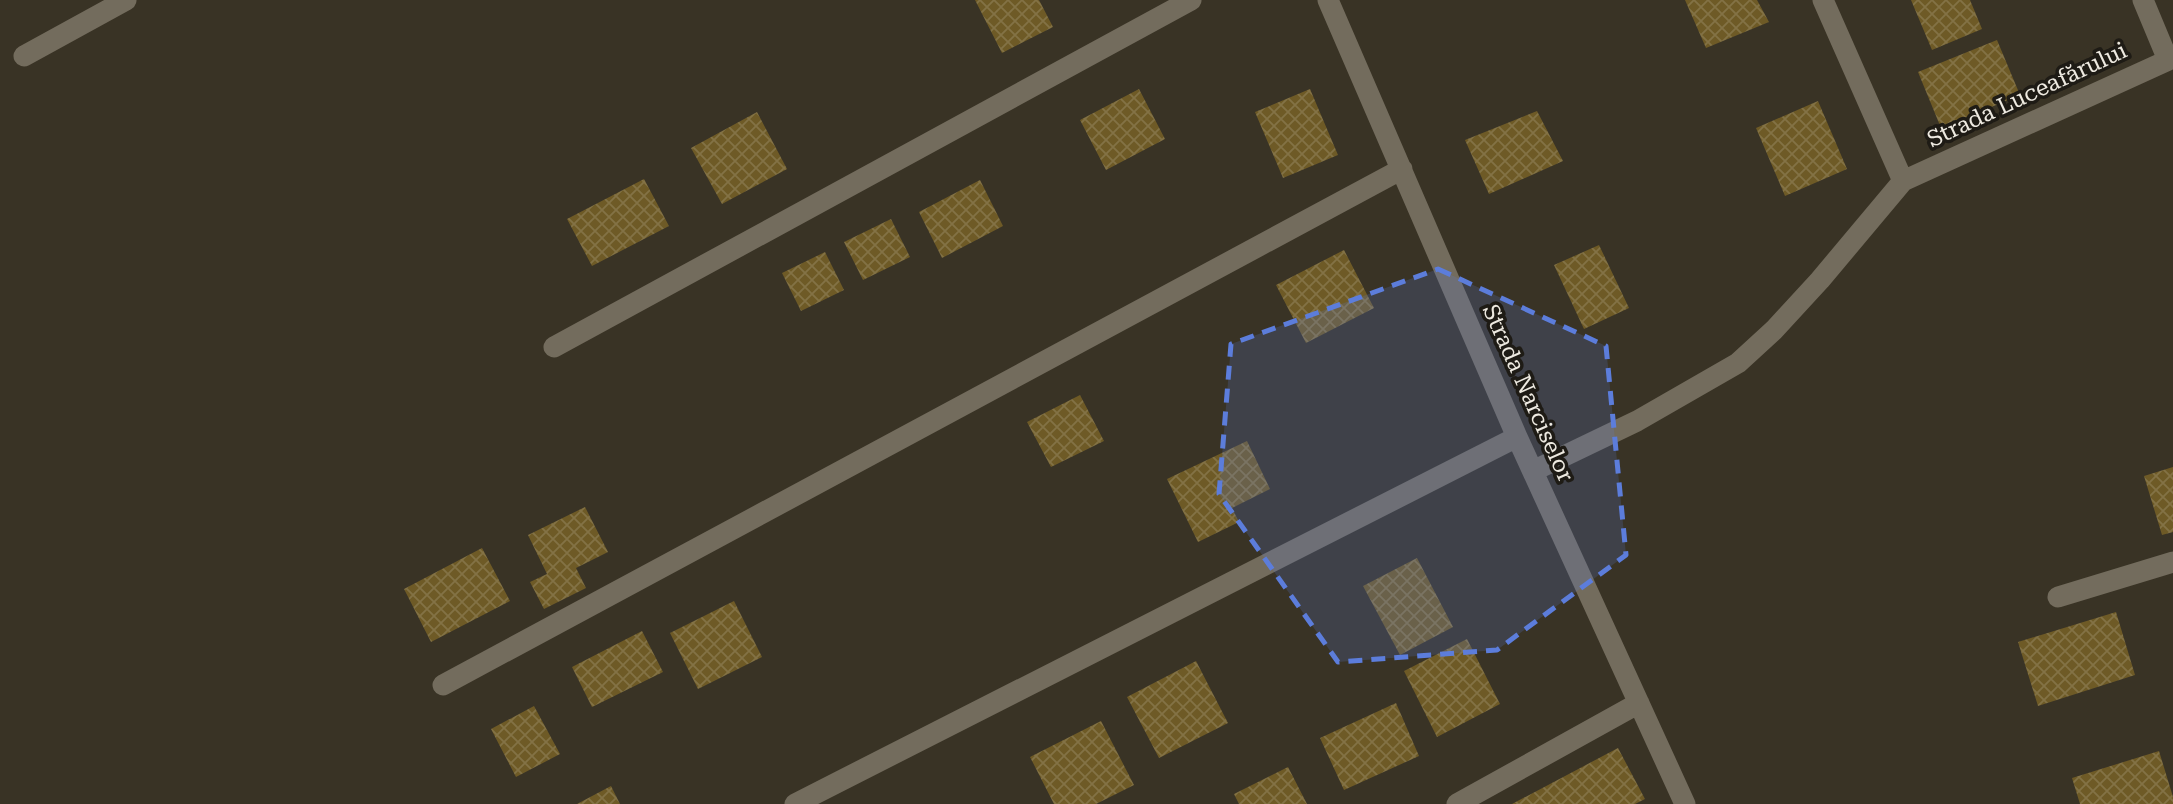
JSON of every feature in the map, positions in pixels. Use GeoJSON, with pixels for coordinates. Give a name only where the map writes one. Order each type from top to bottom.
{"type":"FeatureCollection","features":[{"type":"Feature","properties":{"kind":"street"},"geometry":{"type":"LineString","coordinates":[[24,56],[127,0]]}},
{"type":"Feature","properties":{"kind":"street"},"geometry":{"type":"LineString","coordinates":[[554,347],[1191,0]]}},
{"type":"Feature","properties":{"kind":"street","name":"Strada Narciselor"},"geometry":{"type":"LineString","coordinates":[[1328,0],[1517,436],[1685,804]]}},
{"type":"Feature","properties":{"kind":"street"},"geometry":{"type":"LineString","coordinates":[[1823,0],[1903,181]]}},
{"type":"Feature","properties":{"kind":"street"},"geometry":{"type":"LineString","coordinates":[[2143,0],[2170,59]]}},
{"type":"Feature","properties":{"kind":"street","name":"Strada Luceafărului"},"geometry":{"type":"LineString","coordinates":[[1533,471],[1637,421],[1738,363],[1774,330],[1820,280],[1903,181],[2170,59]]}},
{"type":"Feature","properties":{"kind":"street"},"geometry":{"type":"LineString","coordinates":[[443,685],[1402,169]]}},
{"type":"Feature","properties":{"kind":"street"},"geometry":{"type":"LineString","coordinates":[[795,804],[1517,436]]}},
{"type":"Feature","properties":{"kind":"street"},"geometry":{"type":"LineString","coordinates":[[2058,597],[2173,562]]}},
{"type":"Feature","properties":{"kind":"street"},"geometry":{"type":"LineString","coordinates":[[1457,804],[1639,703]]}},
{"type":"Feature","properties":{"kind":"highlighted area"},"geometry":{"type":"Polygon","coordinates":[[[1438,269],[1606,346],[1626,555],[1497,650],[1338,662],[1219,494],[1231,344],[1438,269]]]}},
{"type":"Feature","properties":{"kind":"building"},"geometry":{"type":"Polygon","coordinates":[[[975,0],[1039,0],[1053,27],[1002,53],[975,0]]]}},
{"type":"Feature","properties":{"kind":"building"},"geometry":{"type":"Polygon","coordinates":[[[1685,0],[1757,0],[1769,22],[1706,48],[1685,0]]]}},
{"type":"Feature","properties":{"kind":"building"},"geometry":{"type":"Polygon","coordinates":[[[1911,0],[1970,0],[1982,29],[1932,50],[1911,0]]]}},
{"type":"Feature","properties":{"kind":"building"},"geometry":{"type":"Polygon","coordinates":[[[1997,40],[2020,95],[1941,128],[1918,72],[1997,40]]]}},
{"type":"Feature","properties":{"kind":"building"},"geometry":{"type":"Polygon","coordinates":[[[1139,89],[1165,139],[1106,170],[1080,120],[1139,89]]]}},
{"type":"Feature","properties":{"kind":"building"},"geometry":{"type":"Polygon","coordinates":[[[1310,89],[1338,155],[1283,178],[1255,112],[1310,89]]]}},
{"type":"Feature","properties":{"kind":"building"},"geometry":{"type":"Polygon","coordinates":[[[1818,101],[1847,169],[1785,196],[1756,128],[1818,101]]]}},
{"type":"Feature","properties":{"kind":"building"},"geometry":{"type":"Polygon","coordinates":[[[1537,111],[1563,161],[1489,194],[1465,140],[1537,111]]]}},
{"type":"Feature","properties":{"kind":"building"},"geometry":{"type":"Polygon","coordinates":[[[757,112],[787,169],[722,204],[691,148],[757,112]]]}},
{"type":"Feature","properties":{"kind":"building"},"geometry":{"type":"Polygon","coordinates":[[[644,179],[669,226],[592,266],[567,219],[644,179]]]}},
{"type":"Feature","properties":{"kind":"building"},"geometry":{"type":"Polygon","coordinates":[[[980,180],[1003,226],[942,258],[919,212],[980,180]]]}},
{"type":"Feature","properties":{"kind":"building"},"geometry":{"type":"Polygon","coordinates":[[[891,219],[910,257],[863,280],[844,242],[891,219]]]}},
{"type":"Feature","properties":{"kind":"building"},"geometry":{"type":"Polygon","coordinates":[[[1599,245],[1629,308],[1584,329],[1554,265],[1599,245]]]}},
{"type":"Feature","properties":{"kind":"building"},"geometry":{"type":"Polygon","coordinates":[[[1344,250],[1374,308],[1306,343],[1276,285],[1344,250]]]}},
{"type":"Feature","properties":{"kind":"building"},"geometry":{"type":"Polygon","coordinates":[[[825,252],[844,290],[801,311],[782,273],[825,252]]]}},
{"type":"Feature","properties":{"kind":"building"},"geometry":{"type":"Polygon","coordinates":[[[1080,395],[1104,441],[1051,467],[1027,422],[1080,395]]]}},
{"type":"Feature","properties":{"kind":"building"},"geometry":{"type":"Polygon","coordinates":[[[1247,441],[1270,489],[1232,508],[1239,522],[1198,542],[1167,479],[1247,441]]]}},
{"type":"Feature","properties":{"kind":"building"},"geometry":{"type":"Polygon","coordinates":[[[2173,467],[2173,532],[2162,535],[2144,476],[2173,467]]]}},
{"type":"Feature","properties":{"kind":"building"},"geometry":{"type":"Polygon","coordinates":[[[585,507],[608,552],[576,568],[586,588],[544,609],[530,582],[547,574],[528,535],[585,507]]]}},
{"type":"Feature","properties":{"kind":"building"},"geometry":{"type":"Polygon","coordinates":[[[482,548],[510,601],[431,642],[404,589],[482,548]]]}},
{"type":"Feature","properties":{"kind":"building"},"geometry":{"type":"Polygon","coordinates":[[[1417,558],[1453,627],[1400,655],[1363,586],[1417,558]]]}},
{"type":"Feature","properties":{"kind":"building"},"geometry":{"type":"Polygon","coordinates":[[[734,601],[762,657],[698,689],[670,633],[734,601]]]}},
{"type":"Feature","properties":{"kind":"building"},"geometry":{"type":"Polygon","coordinates":[[[2116,612],[2135,675],[2038,706],[2018,642],[2116,612]]]}},
{"type":"Feature","properties":{"kind":"building"},"geometry":{"type":"Polygon","coordinates":[[[642,631],[663,672],[592,707],[572,667],[642,631]]]}},
{"type":"Feature","properties":{"kind":"building"},"geometry":{"type":"Polygon","coordinates":[[[1467,639],[1500,704],[1437,737],[1404,671],[1467,639]]]}},
{"type":"Feature","properties":{"kind":"building"},"geometry":{"type":"Polygon","coordinates":[[[1196,661],[1228,723],[1159,758],[1127,697],[1196,661]]]}},
{"type":"Feature","properties":{"kind":"building"},"geometry":{"type":"Polygon","coordinates":[[[1396,703],[1419,756],[1344,790],[1320,738],[1396,703]]]}},
{"type":"Feature","properties":{"kind":"building"},"geometry":{"type":"Polygon","coordinates":[[[534,706],[560,754],[516,777],[491,729],[534,706]]]}},
{"type":"Feature","properties":{"kind":"building"},"geometry":{"type":"Polygon","coordinates":[[[1101,721],[1134,785],[1096,804],[1054,804],[1030,757],[1101,721]]]}},
{"type":"Feature","properties":{"kind":"building"},"geometry":{"type":"Polygon","coordinates":[[[1618,748],[1645,799],[1635,804],[1512,804],[1618,748]]]}},
{"type":"Feature","properties":{"kind":"building"},"geometry":{"type":"Polygon","coordinates":[[[2159,751],[2173,804],[2080,804],[2072,778],[2159,751]]]}},
{"type":"Feature","properties":{"kind":"building"},"geometry":{"type":"Polygon","coordinates":[[[1288,767],[1307,804],[1239,804],[1234,794],[1288,767]]]}},
{"type":"Feature","properties":{"kind":"building"},"geometry":{"type":"Polygon","coordinates":[[[611,786],[620,804],[577,804],[611,786]]]}}]}
